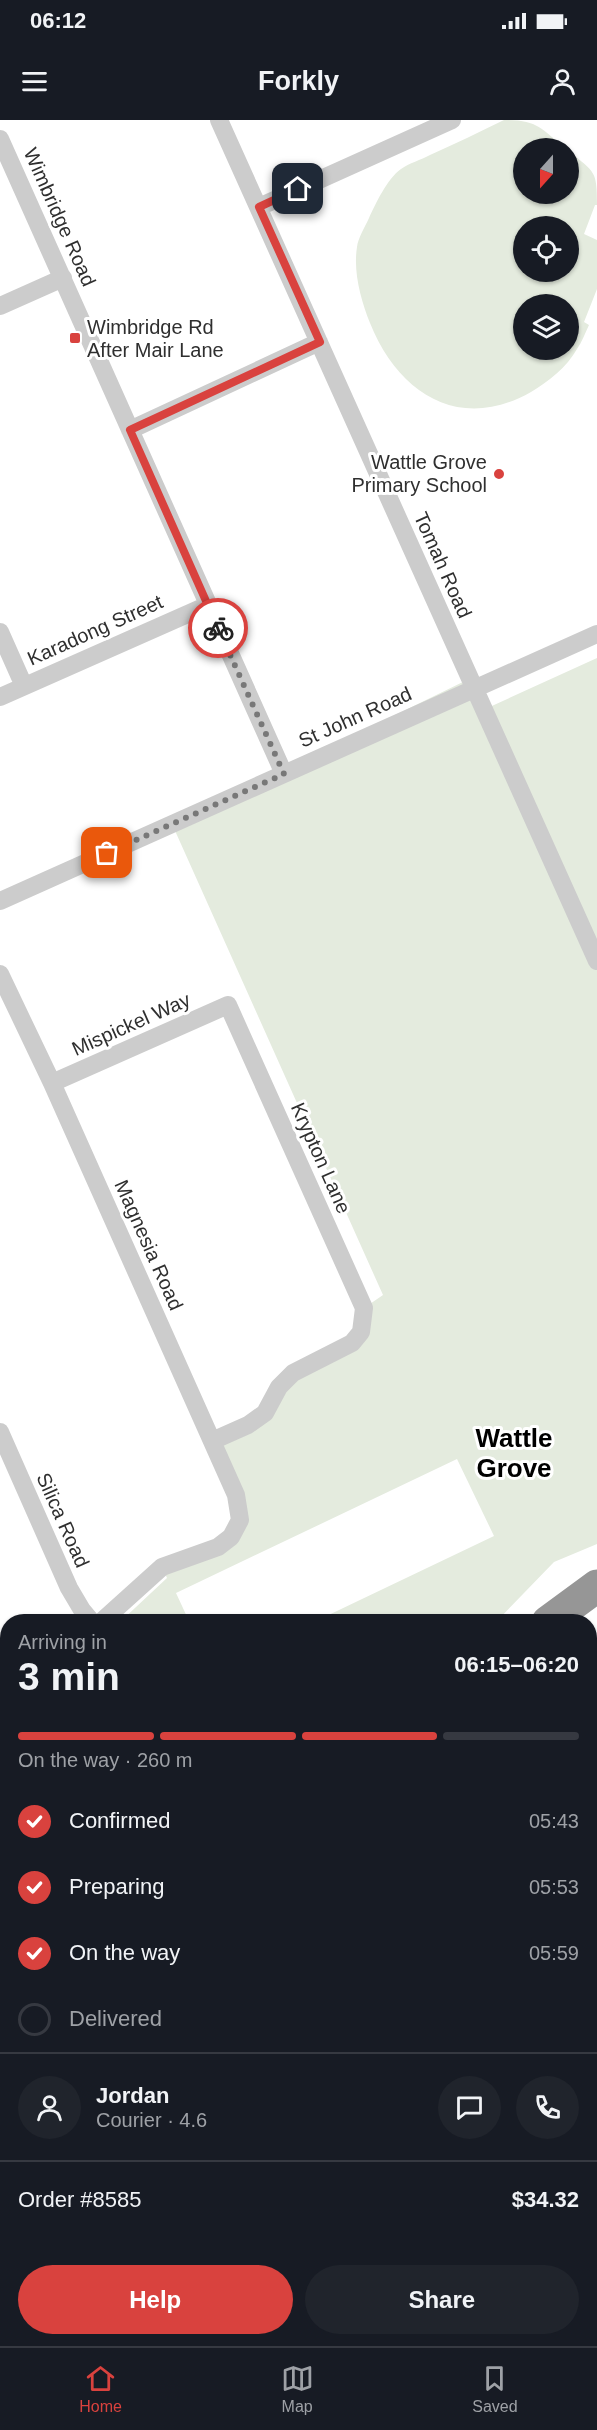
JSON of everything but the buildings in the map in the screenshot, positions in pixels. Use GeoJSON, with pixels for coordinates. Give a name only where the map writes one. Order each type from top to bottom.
{"type":"FeatureCollection","features":[{"type":"Feature","properties":{"kind":"highway"},"geometry":{"type":"LineString","coordinates":[[559,1614],[597,1586]]}},
{"type":"Feature","properties":{"kind":"highway"},"geometry":{"type":"LineString","coordinates":[[576,1614],[597,1595]]}},
{"type":"Feature","properties":{"kind":"street","name":"Tomah Road"},"geometry":{"type":"LineString","coordinates":[[219,120],[597,961]]}},
{"type":"Feature","properties":{"kind":"street"},"geometry":{"type":"LineString","coordinates":[[259,207],[441,122]]}},
{"type":"Feature","properties":{"kind":"street","name":"Wimbridge Road"},"geometry":{"type":"LineString","coordinates":[[0,139],[284,774]]}},
{"type":"Feature","properties":{"kind":"street"},"geometry":{"type":"LineString","coordinates":[[0,306],[63,278]]}},
{"type":"Feature","properties":{"kind":"street"},"geometry":{"type":"LineString","coordinates":[[130,430],[320,342]]}},
{"type":"Feature","properties":{"kind":"street","name":"Karadong Street"},"geometry":{"type":"LineString","coordinates":[[0,697],[208,605]]}},
{"type":"Feature","properties":{"kind":"street"},"geometry":{"type":"LineString","coordinates":[[0,632],[24,686]]}},
{"type":"Feature","properties":{"kind":"street","name":"St John Road"},"geometry":{"type":"LineString","coordinates":[[0,901],[597,634]]}},
{"type":"Feature","properties":{"kind":"street","name":"Magnesia Road"},"geometry":{"type":"LineString","coordinates":[[0,974],[52,1083],[236,1495],[240,1520],[231,1537],[218,1547],[162,1567],[110,1614]]}},
{"type":"Feature","properties":{"kind":"street","name":"Mispickel Way"},"geometry":{"type":"LineString","coordinates":[[52,1083],[228,1005]]}},
{"type":"Feature","properties":{"kind":"street","name":"Krypton Lane"},"geometry":{"type":"LineString","coordinates":[[212,1441],[248,1425],[265,1413],[279,1387],[293,1373],[352,1343],[361,1332],[364,1308],[228,1005]]}},
{"type":"Feature","properties":{"kind":"street","name":"Silica Road"},"geometry":{"type":"LineString","coordinates":[[0,1432],[69,1588],[85,1614]]}},
{"type":"Feature","properties":{"kind":"shaded area"},"geometry":{"type":"Polygon","coordinates":[[[504,120],[532,124],[553,138],[513,138],[513,204],[579,204],[579,160],[595,178],[597,205],[595,205],[584,234],[597,240],[597,289],[584,322],[589,325],[579,345],[579,294],[513,294],[513,360],[570,360],[550,379],[531,392],[505,404],[479,408],[456,407],[434,399],[414,386],[397,369],[382,348],[370,323],[361,295],[356,266],[357,247],[360,236],[387,185],[401,169],[504,120]]]}},
{"type":"Feature","properties":{"kind":"shaded area"},"geometry":{"type":"Polygon","coordinates":[[[597,658],[597,1544],[554,1562],[504,1614],[331,1614],[494,1536],[457,1459],[176,1593],[186,1614],[129,1614],[167,1578],[162,1567],[218,1547],[240,1520],[212,1441],[248,1425],[279,1387],[352,1343],[364,1308],[383,1295],[172,824],[469,679],[483,710],[597,658]]]}},
{"type":"Feature","properties":{"kind":"way so far"},"geometry":{"type":"LineString","coordinates":[[107,853],[284,774],[218,628]]}},
{"type":"Feature","properties":{"kind":"place","name":"Wimbridge Rd After Mair Lane"},"geometry":{"type":"Point","coordinates":[75,338]}},
{"type":"Feature","properties":{"kind":"place","name":"Wattle Grove Primary School"},"geometry":{"type":"Point","coordinates":[499,474]}},
{"type":"Feature","properties":{"kind":"district","name":"Wattle Grove"},"geometry":{"type":"Point","coordinates":[514,1453]}},
{"type":"Feature","properties":{"kind":"route"},"geometry":{"type":"LineString","coordinates":[[218,628],[130,430],[320,342],[259,207],[298,189]]}}]}
